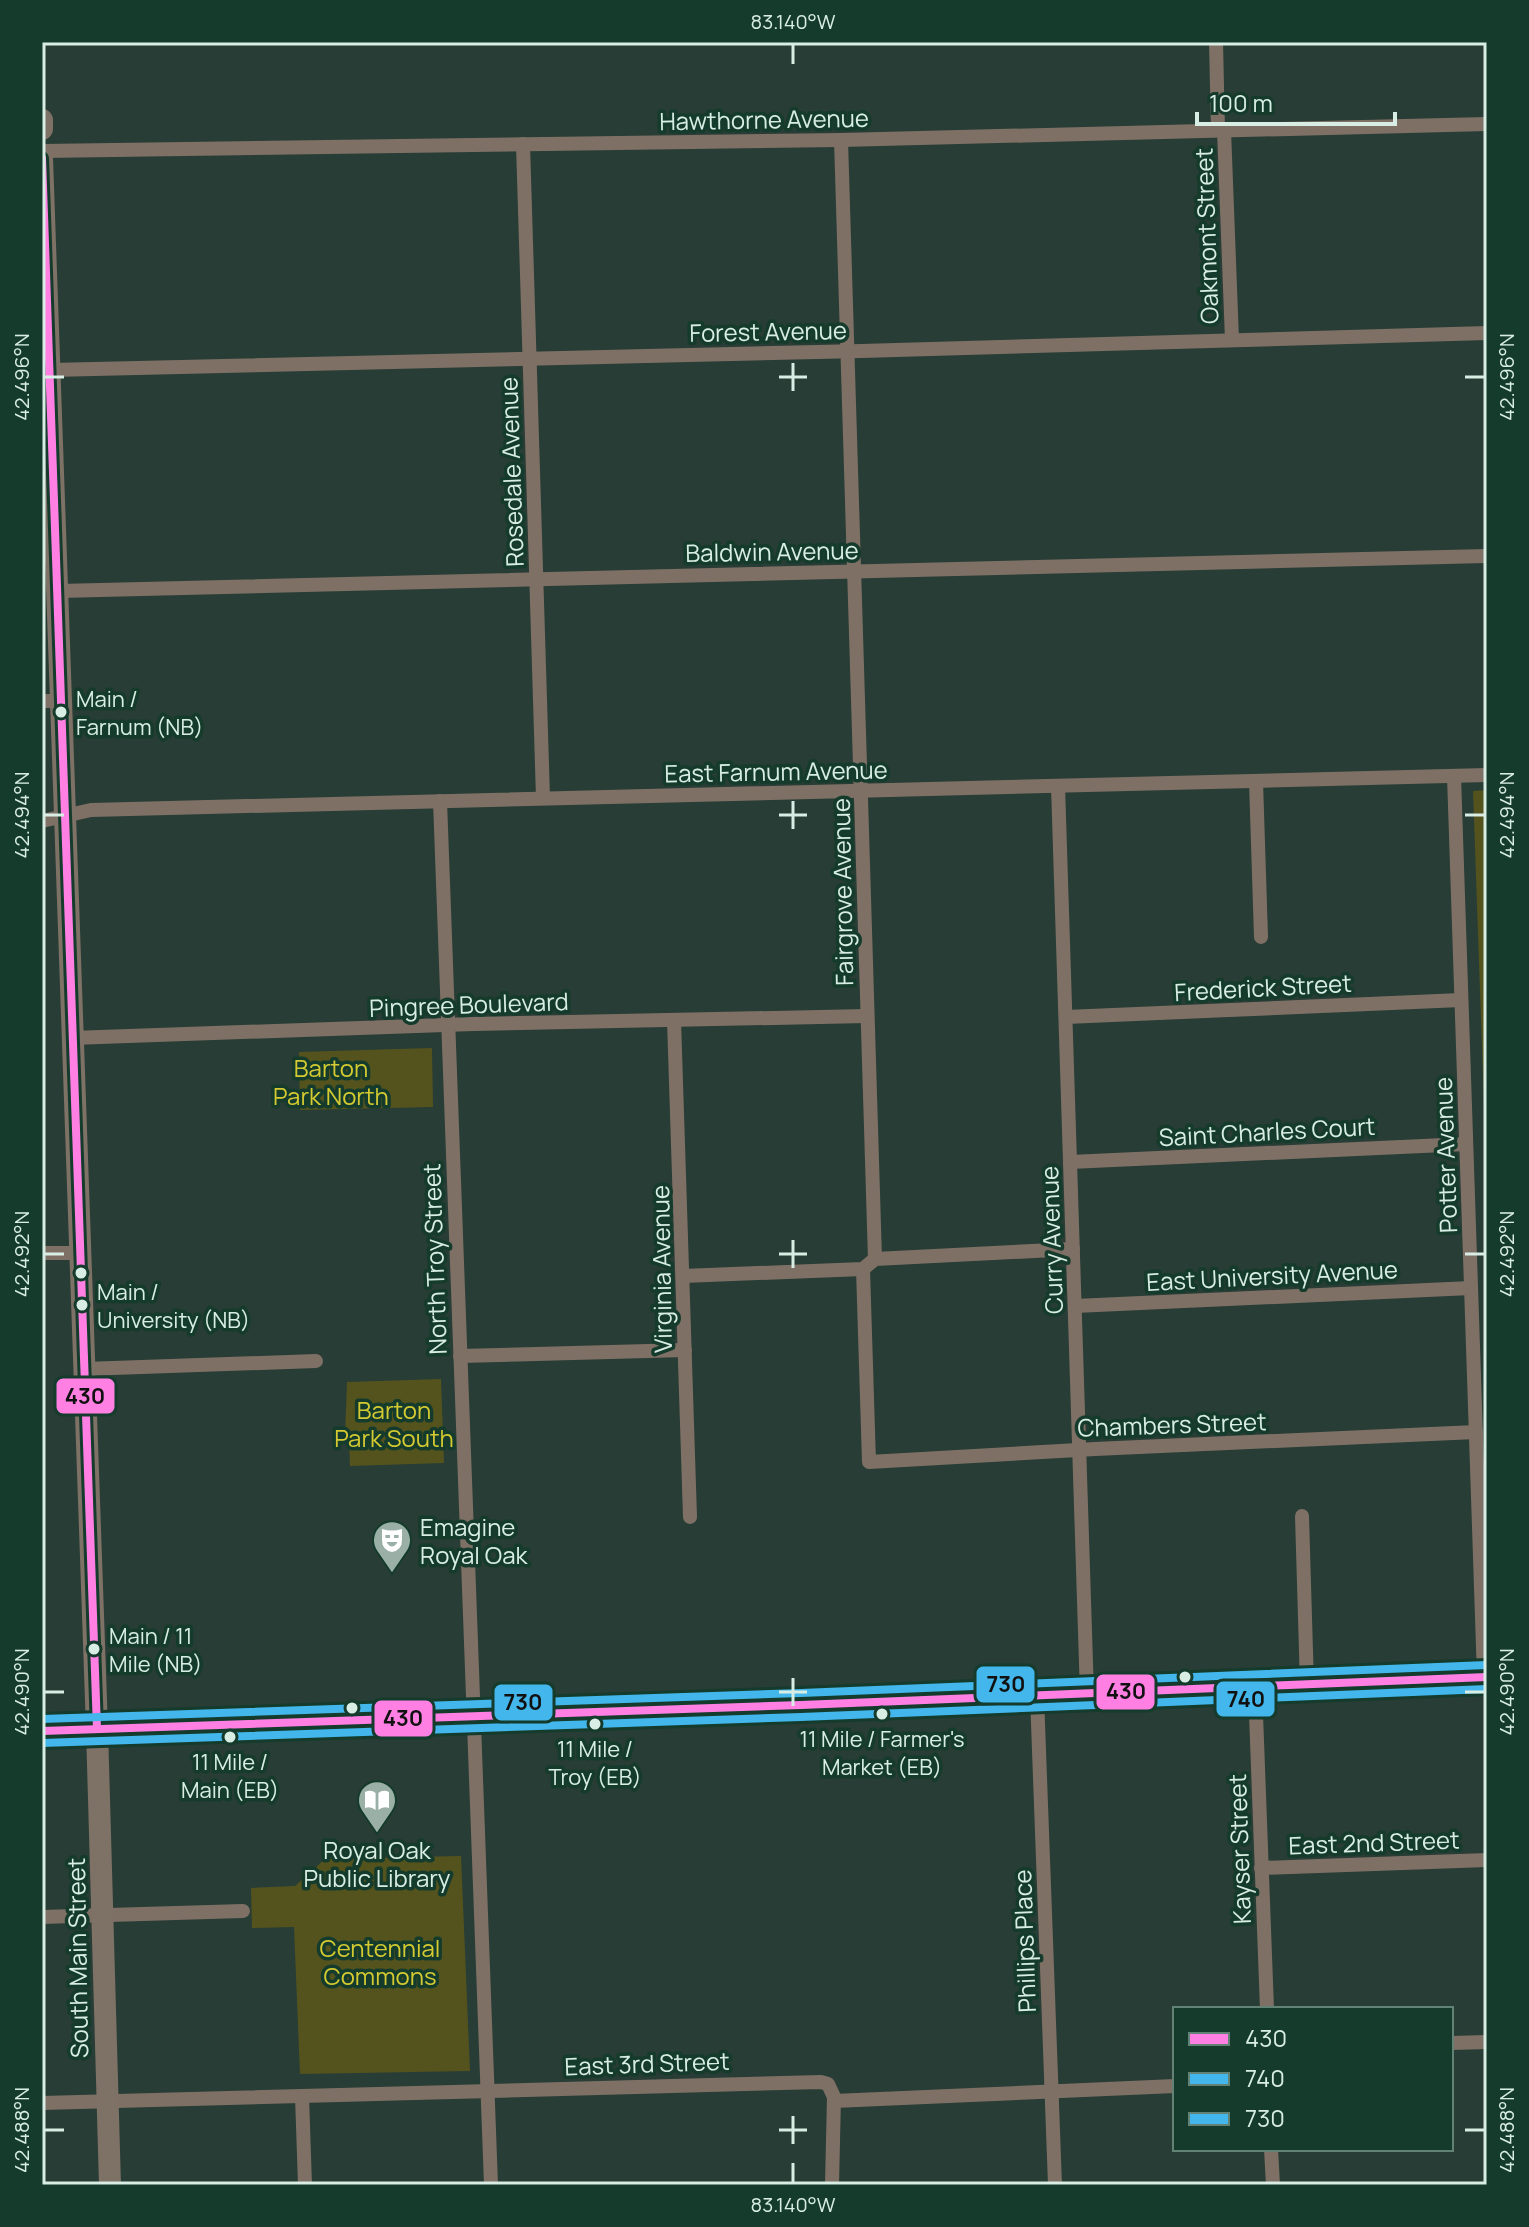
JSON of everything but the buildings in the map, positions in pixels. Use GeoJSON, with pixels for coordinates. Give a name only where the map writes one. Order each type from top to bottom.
{"type":"FeatureCollection","features":[{"type":"Feature","properties":{"kind":"main road"},"geometry":{"type":"LineString","coordinates":[[42,120],[42,129]]}},
{"type":"Feature","properties":{"kind":"main road","name":"South Main Street"},"geometry":{"type":"LineString","coordinates":[[42,158],[51,370],[48,462],[59,591],[52,701],[66,816],[110,2185]]}},
{"type":"Feature","properties":{"kind":"main road"},"geometry":{"type":"LineString","coordinates":[[42,1731],[1486,1677]]}},
{"type":"Feature","properties":{"kind":"street","name":"Oakmont Street"},"geometry":{"type":"LineString","coordinates":[[1216,42],[1232,340]]}},
{"type":"Feature","properties":{"kind":"street","name":"Hawthorne Avenue"},"geometry":{"type":"LineString","coordinates":[[42,151],[841,140],[1487,124]]}},
{"type":"Feature","properties":{"kind":"street","name":"Fairgrove Avenue"},"geometry":{"type":"LineString","coordinates":[[841,140],[867,1016],[869,1462]]}},
{"type":"Feature","properties":{"kind":"street","name":"Rosedale Avenue"},"geometry":{"type":"LineString","coordinates":[[523,144],[543,798]]}},
{"type":"Feature","properties":{"kind":"street","name":"Forest Avenue"},"geometry":{"type":"LineString","coordinates":[[51,370],[1487,333]]}},
{"type":"Feature","properties":{"kind":"street","name":"Baldwin Avenue"},"geometry":{"type":"LineString","coordinates":[[59,591],[1487,556]]}},
{"type":"Feature","properties":{"kind":"street","name":"East Farnum Avenue"},"geometry":{"type":"LineString","coordinates":[[42,821],[91,810],[1487,775]]}},
{"type":"Feature","properties":{"kind":"street","name":"Potter Avenue"},"geometry":{"type":"LineString","coordinates":[[1454,776],[1476,1432],[1482,1456],[1486,1677]]}},
{"type":"Feature","properties":{"kind":"street"},"geometry":{"type":"LineString","coordinates":[[1256,781],[1261,937]]}},
{"type":"Feature","properties":{"kind":"street","name":"Curry Avenue"},"geometry":{"type":"LineString","coordinates":[[1058,786],[1087,1694]]}},
{"type":"Feature","properties":{"kind":"street","name":"North Troy Street"},"geometry":{"type":"LineString","coordinates":[[440,801],[491,2185]]}},
{"type":"Feature","properties":{"kind":"street","name":"Frederick Street"},"geometry":{"type":"LineString","coordinates":[[1066,1017],[1461,1000]]}},
{"type":"Feature","properties":{"kind":"street","name":"Pingree Boulevard"},"geometry":{"type":"LineString","coordinates":[[72,1038],[867,1016]]}},
{"type":"Feature","properties":{"kind":"street","name":"Virginia Avenue"},"geometry":{"type":"LineString","coordinates":[[674,1020],[690,1517]]}},
{"type":"Feature","properties":{"kind":"street","name":"Saint Charles Court"},"geometry":{"type":"LineString","coordinates":[[1070,1162],[1466,1144]]}},
{"type":"Feature","properties":{"kind":"street"},"geometry":{"type":"LineString","coordinates":[[683,1276],[1073,1249]]}},
{"type":"Feature","properties":{"kind":"street"},"geometry":{"type":"LineString","coordinates":[[42,1253],[81,1253]]}},
{"type":"Feature","properties":{"kind":"street","name":"East University Avenue"},"geometry":{"type":"LineString","coordinates":[[1075,1306],[1471,1288]]}},
{"type":"Feature","properties":{"kind":"street"},"geometry":{"type":"LineString","coordinates":[[460,1356],[685,1350]]}},
{"type":"Feature","properties":{"kind":"street"},"geometry":{"type":"LineString","coordinates":[[84,1369],[316,1361]]}},
{"type":"Feature","properties":{"kind":"street","name":"Chambers Street"},"geometry":{"type":"LineString","coordinates":[[869,1462],[1476,1432]]}},
{"type":"Feature","properties":{"kind":"street"},"geometry":{"type":"LineString","coordinates":[[1302,1516],[1307,1685]]}},
{"type":"Feature","properties":{"kind":"street","name":"Kayser Street"},"geometry":{"type":"LineString","coordinates":[[1255,1687],[1267,2007]]}},
{"type":"Feature","properties":{"kind":"street","name":"Phillips Place"},"geometry":{"type":"LineString","coordinates":[[1037,1696],[1055,2185]]}},
{"type":"Feature","properties":{"kind":"street","name":"East 2nd Street"},"geometry":{"type":"LineString","coordinates":[[1261,1868],[1487,1860]]}},
{"type":"Feature","properties":{"kind":"street"},"geometry":{"type":"LineString","coordinates":[[42,1917],[243,1911]]}},
{"type":"Feature","properties":{"kind":"street"},"geometry":{"type":"LineString","coordinates":[[1453,2043],[1487,2042]]}},
{"type":"Feature","properties":{"kind":"street","name":"East 3rd Street"},"geometry":{"type":"LineString","coordinates":[[42,2103],[806,2081],[828,2084],[834,2101]]}},
{"type":"Feature","properties":{"kind":"street"},"geometry":{"type":"LineString","coordinates":[[832,2185],[831,2123],[834,2101],[1173,2086]]}},
{"type":"Feature","properties":{"kind":"street"},"geometry":{"type":"LineString","coordinates":[[302,2096],[305,2185]]}},
{"type":"Feature","properties":{"kind":"street"},"geometry":{"type":"LineString","coordinates":[[1271,2151],[1273,2185]]}},
{"type":"Feature","properties":{"kind":"green space"},"geometry":{"type":"Polygon","coordinates":[[[1487,790],[1487,1190],[1473,791],[1487,790]]]}},
{"type":"Feature","properties":{"kind":"green space","name":"Barton Park North"},"geometry":{"type":"Polygon","coordinates":[[[432,1048],[433,1107],[300,1110],[299,1052],[432,1048]]]}},
{"type":"Feature","properties":{"kind":"green space","name":"Barton Park South"},"geometry":{"type":"Polygon","coordinates":[[[441,1379],[444,1463],[350,1466],[349,1440],[345,1437],[347,1382],[441,1379]]]}},
{"type":"Feature","properties":{"kind":"green space","name":"Centennial Commons"},"geometry":{"type":"Polygon","coordinates":[[[461,1856],[470,2071],[300,2074],[294,1927],[252,1928],[251,1888],[295,1886],[325,1859],[461,1856]]]}},
{"type":"Feature","properties":{"kind":"transit line","name":"430"},"geometry":{"type":"LineString","coordinates":[[42,158],[97,1729]]}},
{"type":"Feature","properties":{"kind":"transit line","name":"730"},"geometry":{"type":"LineString","coordinates":[[42,1719],[1487,1665]]}},
{"type":"Feature","properties":{"kind":"transit line","name":"430"},"geometry":{"type":"LineString","coordinates":[[42,1731],[1487,1677]]}},
{"type":"Feature","properties":{"kind":"transit line","name":"740"},"geometry":{"type":"LineString","coordinates":[[42,1743],[1487,1689]]}},
{"type":"Feature","properties":{"kind":"place","name":"Main / Farnum (NB)"},"geometry":{"type":"Point","coordinates":[61,712]}},
{"type":"Feature","properties":{"kind":"place","name":"Main / University (NB)"},"geometry":{"type":"Point","coordinates":[82,1305]}},
{"type":"Feature","properties":{"kind":"place","name":"Emagine Royal Oak"},"geometry":{"type":"Point","coordinates":[392,1574]}},
{"type":"Feature","properties":{"kind":"place","name":"Main / 11 Mile (NB)"},"geometry":{"type":"Point","coordinates":[94,1649]}},
{"type":"Feature","properties":{"kind":"place","name":"11 Mile / Farmer's Market (EB)"},"geometry":{"type":"Point","coordinates":[882,1714]}},
{"type":"Feature","properties":{"kind":"place","name":"11 Mile / Troy (EB)"},"geometry":{"type":"Point","coordinates":[595,1724]}},
{"type":"Feature","properties":{"kind":"place","name":"11 Mile / Main (EB)"},"geometry":{"type":"Point","coordinates":[230,1737]}},
{"type":"Feature","properties":{"kind":"place","name":"Royal Oak Public Library"},"geometry":{"type":"Point","coordinates":[377,1834]}}]}
